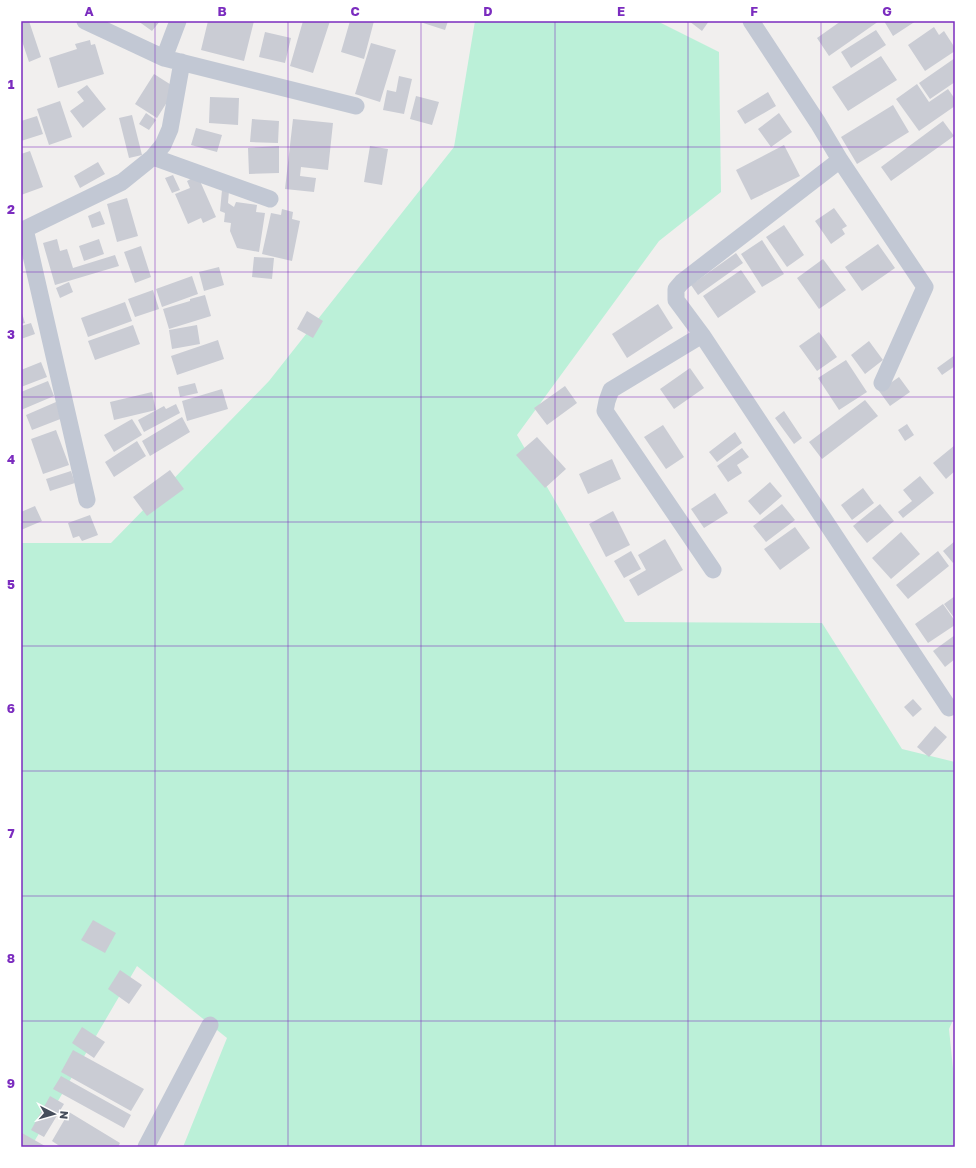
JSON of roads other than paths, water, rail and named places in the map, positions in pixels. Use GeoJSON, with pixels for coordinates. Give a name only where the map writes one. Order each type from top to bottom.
{"type":"FeatureCollection","features":[{"type":"Feature","properties":{"kind":"street"},"geometry":{"type":"LineString","coordinates":[[85,21],[164,58],[356,106]]}},
{"type":"Feature","properties":{"kind":"street"},"geometry":{"type":"LineString","coordinates":[[164,58],[178,21]]}},
{"type":"Feature","properties":{"kind":"street"},"geometry":{"type":"LineString","coordinates":[[751,21],[818,123],[840,160],[925,287],[882,383]]}},
{"type":"Feature","properties":{"kind":"street"},"geometry":{"type":"LineString","coordinates":[[86,500],[23,230],[122,182],[152,158],[163,145],[170,129],[182,62]]}},
{"type":"Feature","properties":{"kind":"street"},"geometry":{"type":"LineString","coordinates":[[152,158],[270,199]]}},
{"type":"Feature","properties":{"kind":"street"},"geometry":{"type":"LineString","coordinates":[[840,160],[682,282],[676,289],[676,300],[702,335],[949,708]]}},
{"type":"Feature","properties":{"kind":"street"},"geometry":{"type":"LineString","coordinates":[[702,335],[611,390],[605,411],[713,570]]}},
{"type":"Feature","properties":{"kind":"street"},"geometry":{"type":"LineString","coordinates":[[146,1147],[210,1025]]}}]}
